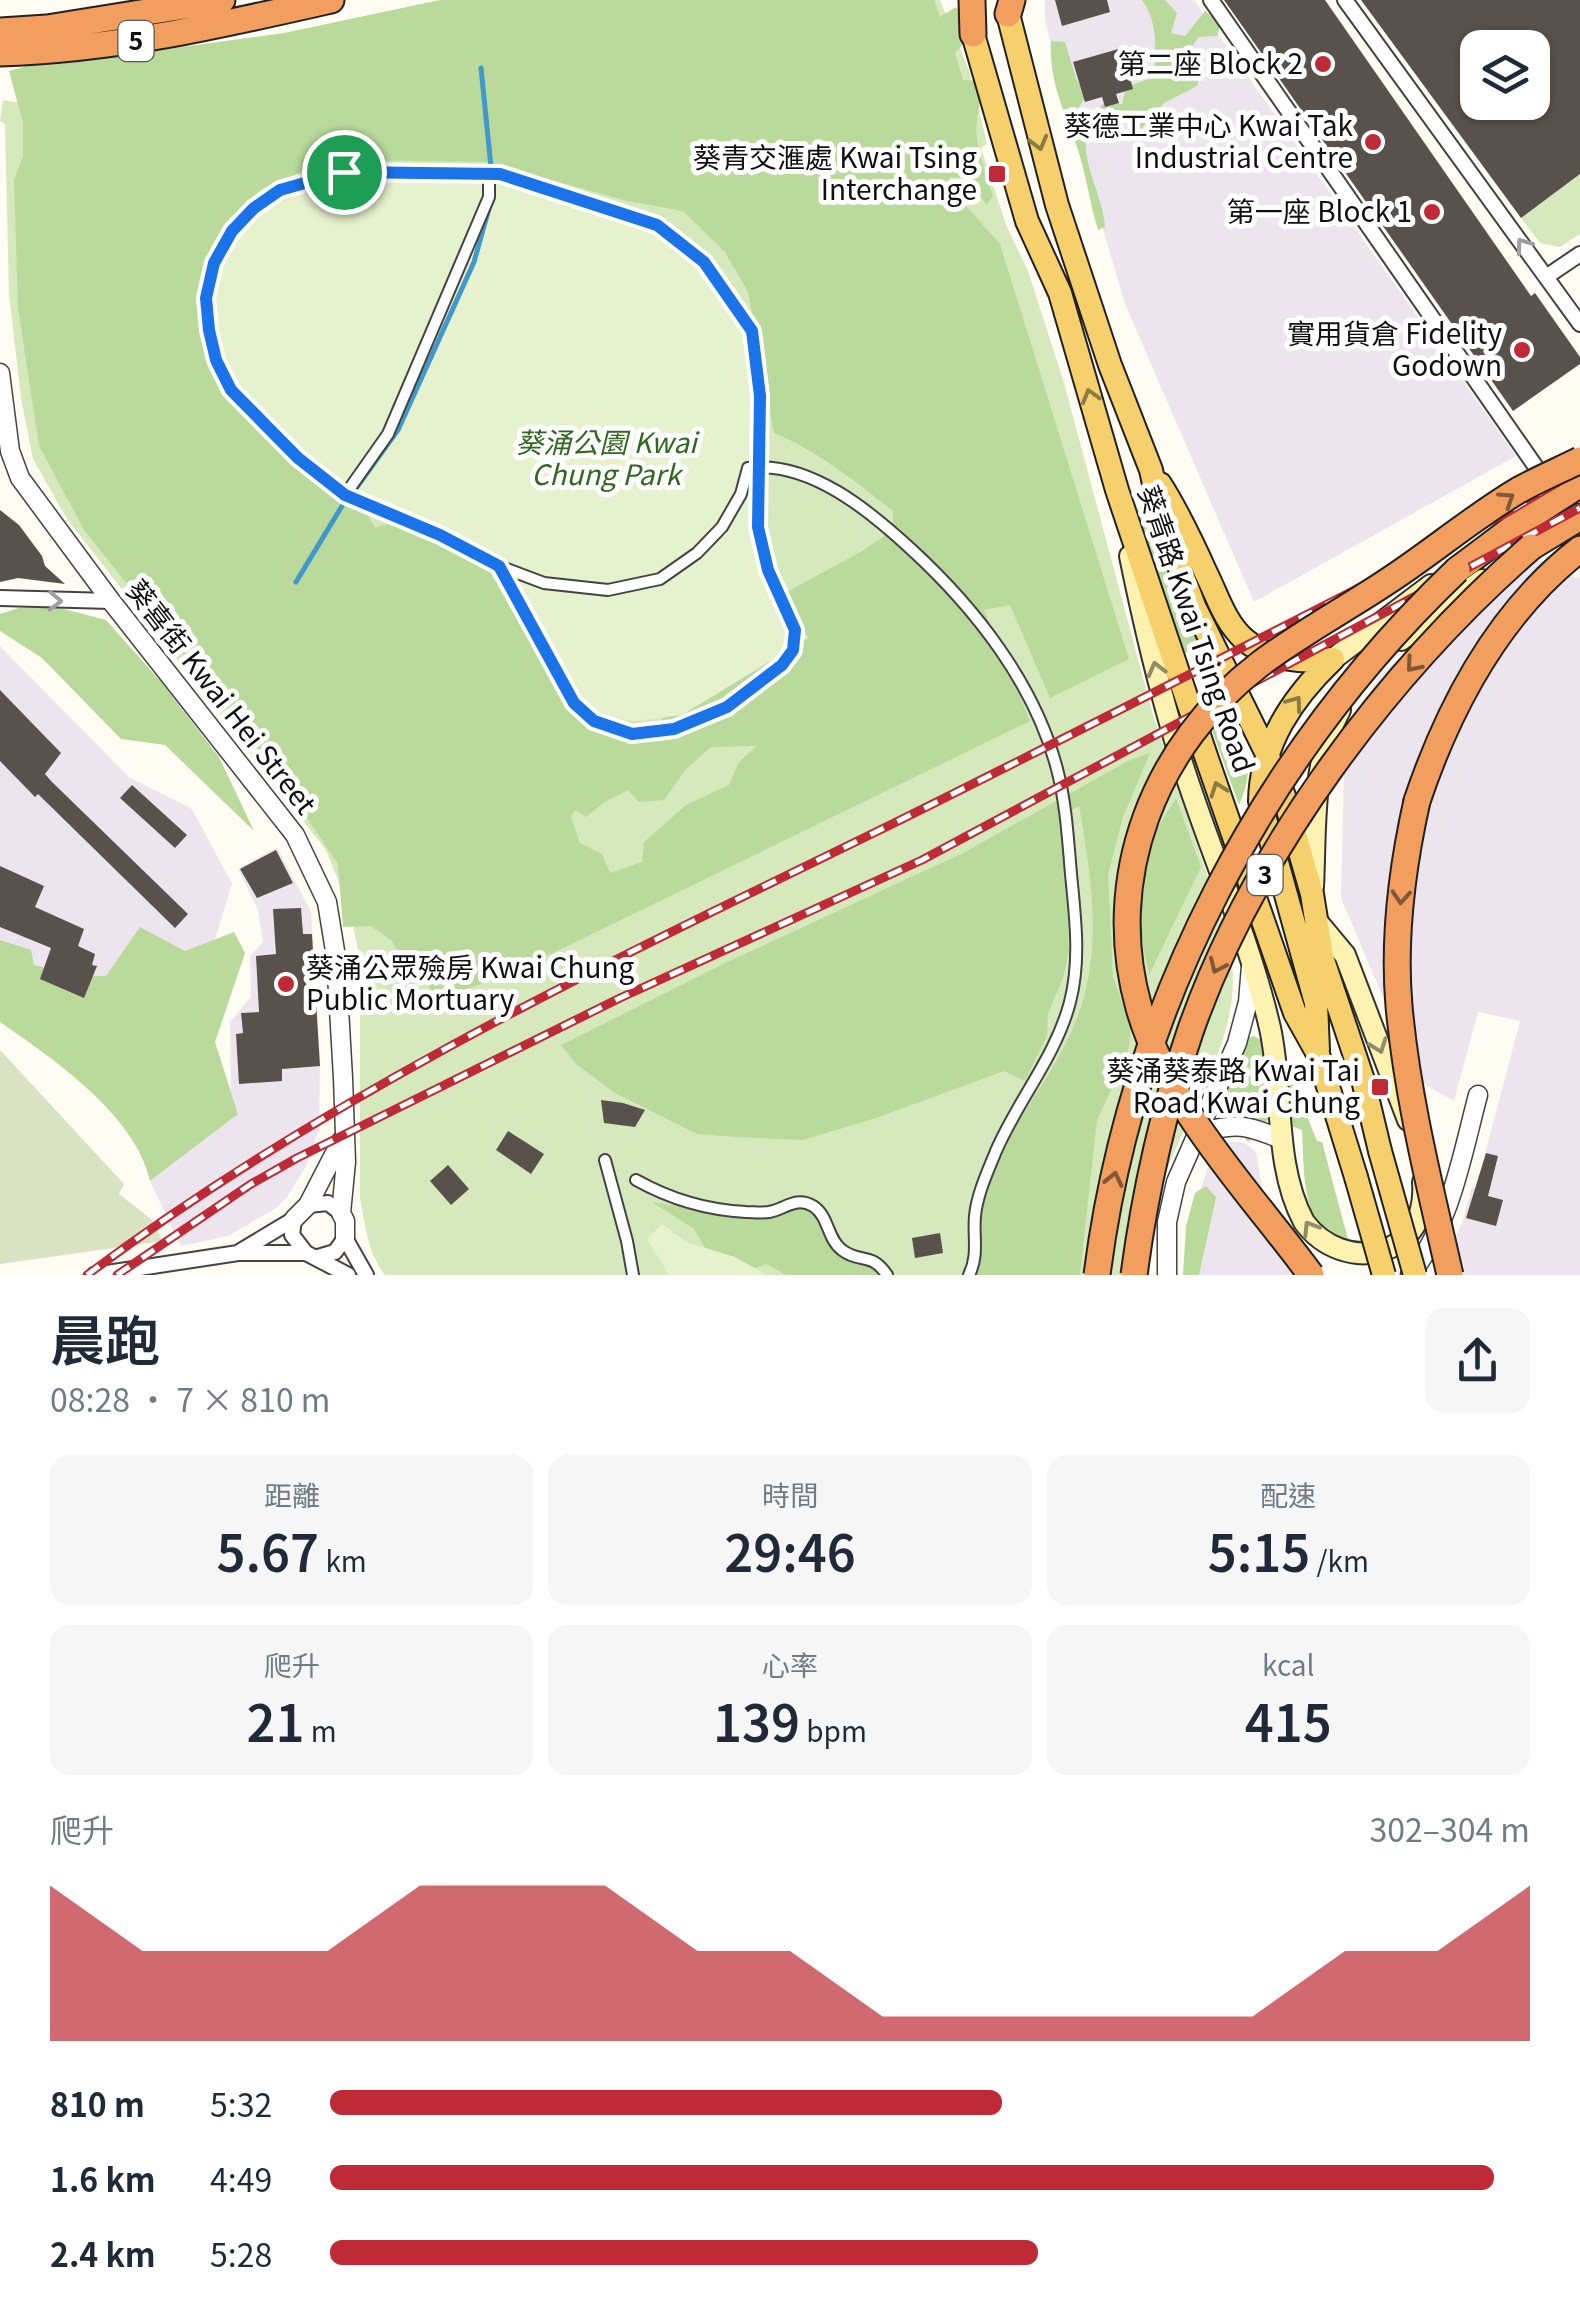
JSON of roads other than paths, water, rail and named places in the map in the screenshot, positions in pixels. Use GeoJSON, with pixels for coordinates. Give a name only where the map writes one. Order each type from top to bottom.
{"type":"FeatureCollection","features":[{"type":"Feature","properties":{"kind":"highway","name":"5"},"geometry":{"type":"LineString","coordinates":[[0,53],[222,0]]}},
{"type":"Feature","properties":{"kind":"highway","name":"5"},"geometry":{"type":"LineString","coordinates":[[0,31],[47,40],[154,38],[331,0]]}},
{"type":"Feature","properties":{"kind":"highway"},"geometry":{"type":"LineString","coordinates":[[972,0],[972,34]]}},
{"type":"Feature","properties":{"kind":"highway"},"geometry":{"type":"LineString","coordinates":[[1311,1275],[1204,1134],[1168,1076],[1140,1010],[1129,962],[1125,912],[1147,813],[1175,756],[1214,708],[1257,666],[1502,501],[1580,460]]}},
{"type":"Feature","properties":{"kind":"highway","name":"3"},"geometry":{"type":"LineString","coordinates":[[1097,1275],[1111,1188],[1147,1058],[1206,912],[1247,835],[1325,720],[1438,588],[1496,540],[1580,484]]}},
{"type":"Feature","properties":{"kind":"highway","name":"3"},"geometry":{"type":"LineString","coordinates":[[1134,1275],[1154,1158],[1191,1030],[1235,927],[1276,856],[1323,781],[1372,714],[1460,611],[1577,513]]}},
{"type":"Feature","properties":{"kind":"highway"},"geometry":{"type":"LineString","coordinates":[[1450,1275],[1407,1066],[1399,1004],[1400,896],[1405,853],[1429,764],[1457,701],[1520,606],[1580,549]]}},
{"type":"Feature","properties":{"kind":"main road","name":"葵青路 Kwai Tsing Road"},"geometry":{"type":"LineString","coordinates":[[959,0],[1028,221],[1060,293],[1118,490],[1295,1013],[1318,1054],[1384,1275]]}},
{"type":"Feature","properties":{"kind":"main road","name":"葵青路 Kwai Tsing Road"},"geometry":{"type":"LineString","coordinates":[[1008,5],[1057,206],[1110,366],[1150,470],[1162,522],[1194,606],[1284,796],[1320,925],[1322,957],[1363,1080],[1413,1275]]}},
{"type":"Feature","properties":{"kind":"main road"},"geometry":{"type":"LineString","coordinates":[[1150,470],[1179,514],[1222,608],[1238,632],[1262,651],[1286,659],[1333,659]]}},
{"type":"Feature","properties":{"kind":"main road"},"geometry":{"type":"LineString","coordinates":[[1318,1054],[1316,1004],[1260,801],[1260,779],[1267,754],[1295,701],[1333,659],[1580,475]]}},
{"type":"Feature","properties":{"kind":"main road"},"geometry":{"type":"LineString","coordinates":[[1118,490],[1146,631],[1177,748],[1251,961],[1274,1046],[1283,1140],[1303,1221],[1332,1256],[1348,1262],[1370,1263],[1394,1253],[1408,1240],[1424,1198],[1414,1138],[1345,955],[1320,925]]}},
{"type":"Feature","properties":{"kind":"main road"},"geometry":{"type":"LineString","coordinates":[[1284,796],[1290,761],[1314,716],[1382,654],[1577,513]]}},
{"type":"Feature","properties":{"kind":"main road"},"geometry":{"type":"LineString","coordinates":[[1312,894],[1316,798],[1325,748],[1349,694],[1382,654]]}},
{"type":"Feature","properties":{"kind":"street"},"geometry":{"type":"LineString","coordinates":[[1210,0],[1554,493]]}},
{"type":"Feature","properties":{"kind":"street"},"geometry":{"type":"LineString","coordinates":[[1344,0],[1580,324]]}},
{"type":"Feature","properties":{"kind":"street"},"geometry":{"type":"LineString","coordinates":[[499,566],[571,699],[584,714],[632,734],[664,732],[699,720],[744,696],[782,665],[794,646],[794,625],[768,570],[759,534],[759,466],[760,396],[752,331],[704,262],[657,225],[500,174],[344,172],[280,190],[254,208],[232,231],[214,263],[206,298],[209,330],[216,360],[231,390],[298,458],[345,495],[544,583],[608,590],[660,579],[698,553],[722,527],[741,494],[748,468],[759,466],[816,480],[860,507],[928,564],[972,612],[1006,660],[1044,730],[1058,772],[1075,914],[1074,985],[1054,1044],[996,1151],[980,1194],[974,1218],[976,1254],[969,1275]]}},
{"type":"Feature","properties":{"kind":"street"},"geometry":{"type":"LineString","coordinates":[[345,495],[388,434],[489,197],[489,174]]}},
{"type":"Feature","properties":{"kind":"street"},"geometry":{"type":"LineString","coordinates":[[1546,277],[1580,254]]}},
{"type":"Feature","properties":{"kind":"street","name":"葵喜街 Kwai Hei Street"},"geometry":{"type":"LineString","coordinates":[[1,385],[10,452],[20,478],[295,835],[328,902],[336,957],[346,1162],[341,1213]]}},
{"type":"Feature","properties":{"kind":"street"},"geometry":{"type":"LineString","coordinates":[[0,475],[20,478]]}},
{"type":"Feature","properties":{"kind":"street"},"geometry":{"type":"LineString","coordinates":[[0,598],[111,601]]}},
{"type":"Feature","properties":{"kind":"street"},"geometry":{"type":"LineString","coordinates":[[1167,1275],[1168,1222],[1176,1182],[1237,1043],[1248,1002],[1251,961]]}},
{"type":"Feature","properties":{"kind":"street"},"geometry":{"type":"LineString","coordinates":[[1413,1275],[1451,1195],[1478,1095]]}},
{"type":"Feature","properties":{"kind":"street"},"geometry":{"type":"LineString","coordinates":[[1199,1133],[1245,1125],[1283,1140]]}},
{"type":"Feature","properties":{"kind":"street","name":"葵喜街 Kwai Hei Street"},"geometry":{"type":"LineString","coordinates":[[308,1204],[330,1168],[343,1136]]}},
{"type":"Feature","properties":{"kind":"street"},"geometry":{"type":"LineString","coordinates":[[605,1160],[633,1275]]}},
{"type":"Feature","properties":{"kind":"street"},"geometry":{"type":"LineString","coordinates":[[636,1180],[664,1196],[722,1210],[767,1212],[788,1203],[805,1202],[823,1215],[840,1248],[851,1255],[872,1259],[887,1275]]}},
{"type":"Feature","properties":{"kind":"street"},"geometry":{"type":"LineString","coordinates":[[94,1275],[238,1253],[335,1252],[345,1238],[346,1221],[328,1203],[308,1204],[294,1219],[238,1253]]}},
{"type":"Feature","properties":{"kind":"street"},"geometry":{"type":"LineString","coordinates":[[294,1219],[292,1235],[312,1255],[348,1275]]}},
{"type":"Feature","properties":{"kind":"street"},"geometry":{"type":"LineString","coordinates":[[345,1238],[366,1275]]}},
{"type":"Feature","properties":{"kind":"waterway"},"geometry":{"type":"LineString","coordinates":[[481,68],[491,167]]}},
{"type":"Feature","properties":{"kind":"waterway"},"geometry":{"type":"LineString","coordinates":[[352,494],[398,430],[474,262],[491,201]]}},
{"type":"Feature","properties":{"kind":"waterway"},"geometry":{"type":"LineString","coordinates":[[296,582],[342,506]]}},
{"type":"Feature","properties":{"kind":"railway"},"geometry":{"type":"LineString","coordinates":[[87,1275],[277,1147],[475,1033],[1506,513],[1580,469]]}},
{"type":"Feature","properties":{"kind":"railway"},"geometry":{"type":"LineString","coordinates":[[117,1275],[251,1184],[297,1158],[620,998],[922,860],[1580,508]]}},
{"type":"Feature","properties":{"kind":"place","name":"第二座 Block 2"},"geometry":{"type":"Point","coordinates":[1323,64]}},
{"type":"Feature","properties":{"kind":"place","name":"葵德工業中心 Kwai Tak Industrial Centre"},"geometry":{"type":"Point","coordinates":[1373,142]}},
{"type":"Feature","properties":{"kind":"place","name":"葵青交滙處 Kwai Tsing Interchange"},"geometry":{"type":"Point","coordinates":[997,174]}},
{"type":"Feature","properties":{"kind":"place","name":"第一座 Block 1"},"geometry":{"type":"Point","coordinates":[1432,212]}},
{"type":"Feature","properties":{"kind":"place","name":"實用貨倉 Fidelity Godown"},"geometry":{"type":"Point","coordinates":[1522,350]}},
{"type":"Feature","properties":{"kind":"place","name":"葵涌公眾殮房 Kwai Chung Public Mortuary"},"geometry":{"type":"Point","coordinates":[286,984]}},
{"type":"Feature","properties":{"kind":"place","name":"葵涌葵泰路 Kwai Tai Road Kwai Chung"},"geometry":{"type":"Point","coordinates":[1380,1087]}},
{"type":"Feature","properties":{"kind":"park label","name":"葵涌公園 Kwai Chung Park"},"geometry":{"type":"Point","coordinates":[606,459]}}]}
